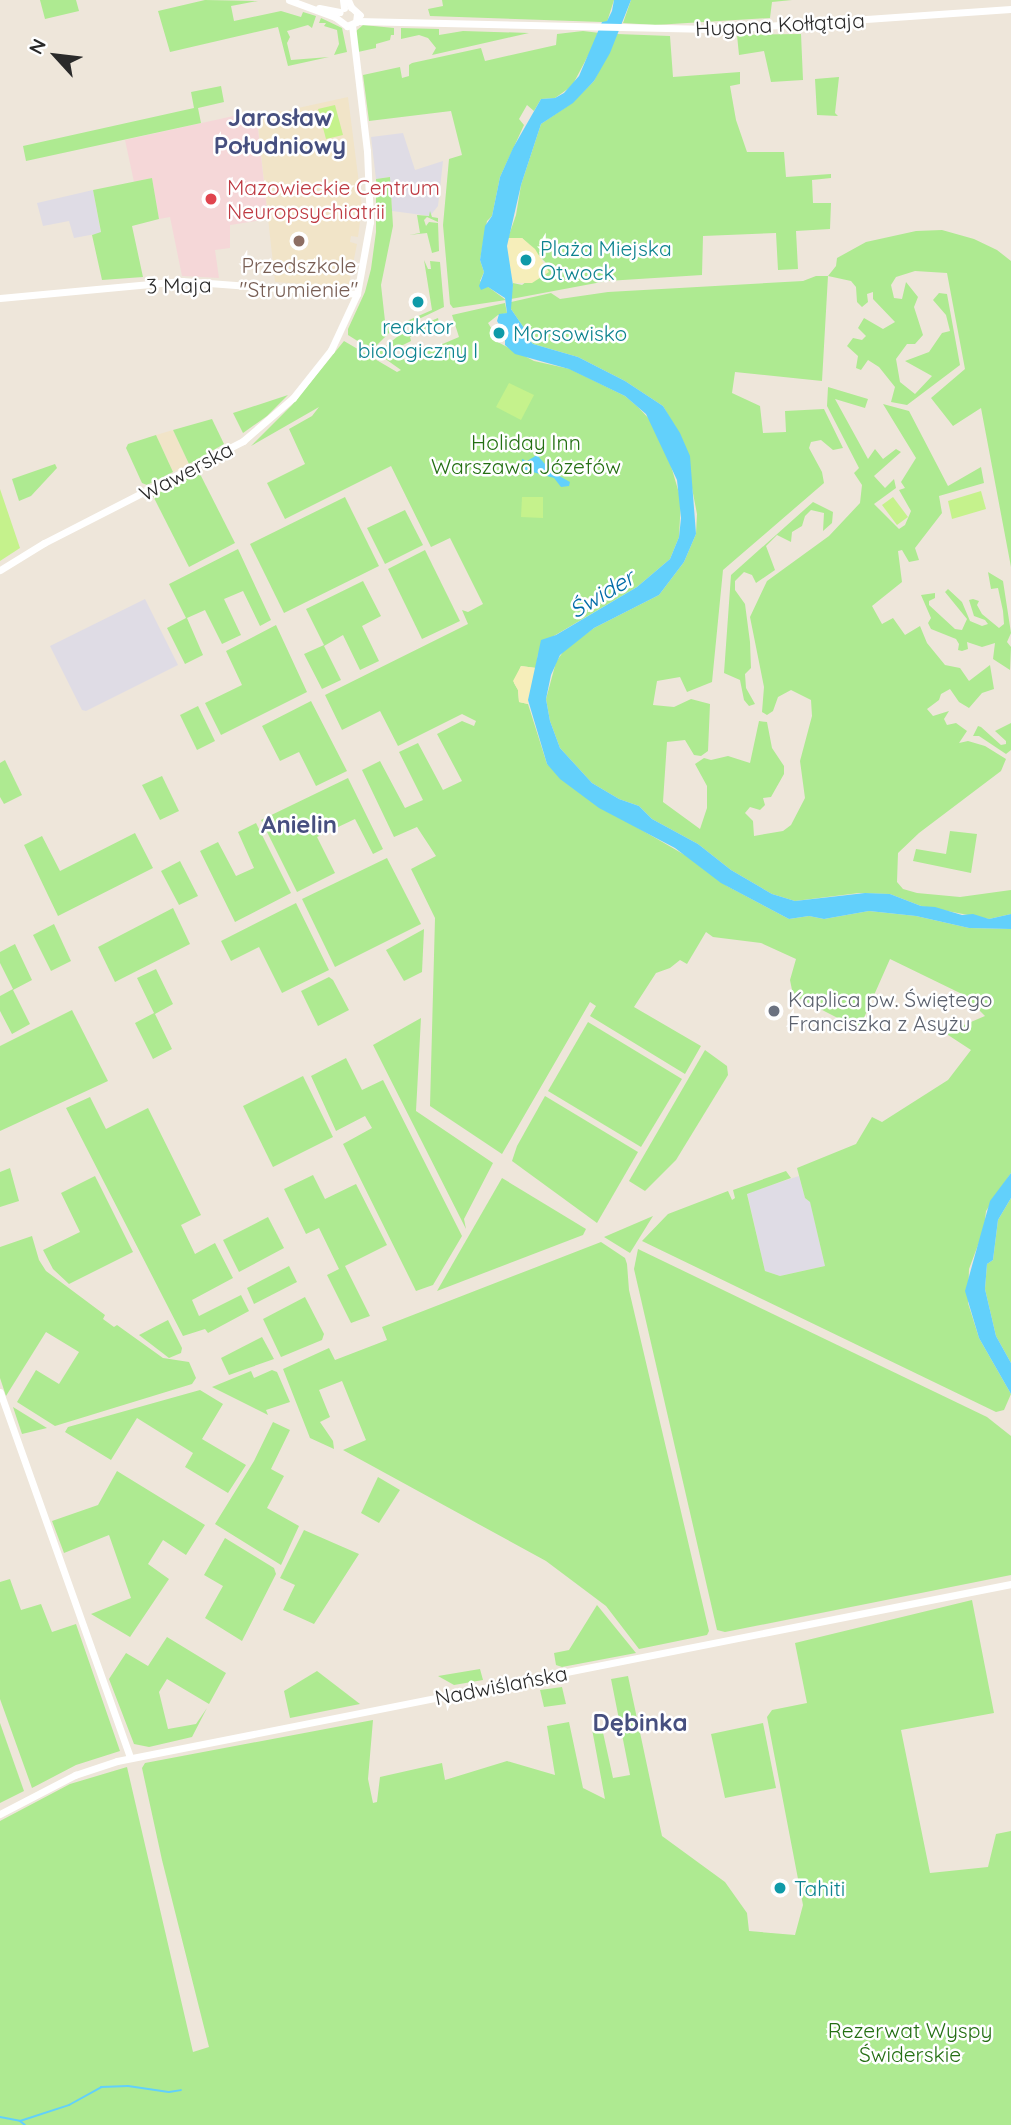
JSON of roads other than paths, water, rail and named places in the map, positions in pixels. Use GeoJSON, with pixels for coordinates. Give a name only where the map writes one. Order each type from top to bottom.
{"type":"FeatureCollection","features":[{"type":"Feature","properties":{"kind":"main road"},"geometry":{"type":"LineString","coordinates":[[289,0],[344,8],[353,21]]}},
{"type":"Feature","properties":{"kind":"main road"},"geometry":{"type":"LineString","coordinates":[[344,8],[353,21]]}},
{"type":"Feature","properties":{"kind":"main road","name":"Hugona Kołłątaja"},"geometry":{"type":"LineString","coordinates":[[353,21],[723,29],[1011,9]]}},
{"type":"Feature","properties":{"kind":"main road","name":"Wawerska"},"geometry":{"type":"LineString","coordinates":[[0,570],[44,543],[198,466],[255,432],[306,383],[340,333],[357,294],[368,248],[371,201],[353,54],[353,21]]}},
{"type":"Feature","properties":{"kind":"main road","name":"3 Maja"},"geometry":{"type":"LineString","coordinates":[[0,298],[182,281],[357,294]]}},
{"type":"Feature","properties":{"kind":"main road"},"geometry":{"type":"LineString","coordinates":[[0,1392],[130,1758]]}},
{"type":"Feature","properties":{"kind":"main road","name":"Nadwiślańska"},"geometry":{"type":"LineString","coordinates":[[0,1814],[75,1775],[130,1758],[1011,1584]]}},
{"type":"Feature","properties":{"kind":"water"},"geometry":{"type":"Polygon","coordinates":[[[614,0],[631,0],[610,53],[594,81],[573,103],[541,124],[521,185],[507,246],[513,285],[511,309],[524,328],[525,336],[533,344],[578,357],[625,381],[663,406],[680,433],[690,456],[696,534],[684,562],[659,595],[594,628],[560,655],[551,675],[546,699],[550,721],[560,748],[592,783],[619,799],[639,806],[652,819],[698,844],[731,870],[772,894],[795,901],[865,893],[890,894],[921,906],[962,915],[973,914],[989,919],[1011,914],[1011,929],[969,928],[916,916],[869,911],[824,919],[809,916],[789,919],[721,883],[675,848],[599,808],[560,779],[547,764],[528,700],[541,640],[556,635],[637,587],[670,559],[679,537],[681,518],[677,480],[646,414],[625,396],[569,369],[515,354],[505,345],[505,334],[497,321],[499,314],[507,313],[505,298],[488,287],[481,290],[479,286],[484,272],[480,260],[485,226],[492,216],[500,177],[513,148],[541,99],[555,98],[564,93],[579,76],[602,22],[607,21],[612,11],[614,0]]]}},
{"type":"Feature","properties":{"kind":"water"},"geometry":{"type":"Polygon","coordinates":[[[537,455],[552,472],[570,482],[569,486],[561,487],[554,478],[522,469],[522,459],[527,461],[537,455]]]}},
{"type":"Feature","properties":{"kind":"water"},"geometry":{"type":"Polygon","coordinates":[[[1011,1173],[1011,1198],[998,1220],[993,1260],[987,1264],[985,1289],[996,1336],[1011,1363],[1011,1394],[979,1338],[965,1291],[990,1201],[1011,1173]]]}},
{"type":"Feature","properties":{"kind":"waterway"},"geometry":{"type":"LineString","coordinates":[[20,2121],[69,2105],[101,2087],[128,2086],[169,2092],[181,2090]]}},
{"type":"Feature","properties":{"kind":"waterway"},"geometry":{"type":"LineString","coordinates":[[0,2117],[20,2121],[25,2125]]}},
{"type":"Feature","properties":{"kind":"place","name":"Mazowieckie Centrum Neuropsychiatrii"},"geometry":{"type":"Point","coordinates":[211,199]}},
{"type":"Feature","properties":{"kind":"place","name":"Przedszkole \"Strumienie\""},"geometry":{"type":"Point","coordinates":[299,241]}},
{"type":"Feature","properties":{"kind":"place","name":"Plaża Miejska Otwock"},"geometry":{"type":"Point","coordinates":[526,260]}},
{"type":"Feature","properties":{"kind":"place","name":"reaktor biologiczny I"},"geometry":{"type":"Point","coordinates":[418,302]}},
{"type":"Feature","properties":{"kind":"place","name":"Morsowisko"},"geometry":{"type":"Point","coordinates":[499,333]}},
{"type":"Feature","properties":{"kind":"place","name":"Kaplica pw. Świętego Franciszka z Asyżu"},"geometry":{"type":"Point","coordinates":[774,1011]}},
{"type":"Feature","properties":{"kind":"place","name":"Tahiti"},"geometry":{"type":"Point","coordinates":[780,1888]}},
{"type":"Feature","properties":{"kind":"district","name":"Jarosław Południowy"},"geometry":{"type":"Point","coordinates":[280,132]}},
{"type":"Feature","properties":{"kind":"district","name":"Anielin"},"geometry":{"type":"Point","coordinates":[299,825]}},
{"type":"Feature","properties":{"kind":"district","name":"Dębinka"},"geometry":{"type":"Point","coordinates":[640,1723]}},
{"type":"Feature","properties":{"kind":"park label","name":"Holiday Inn Warszawa Józefów"},"geometry":{"type":"Point","coordinates":[526,454]}},
{"type":"Feature","properties":{"kind":"park label","name":"Rezerwat Wyspy Świderskie"},"geometry":{"type":"Point","coordinates":[910,2042]}},
{"type":"Feature","properties":{"kind":"water label","name":"Świder"},"geometry":{"type":"Point","coordinates":[602,594]}}]}
